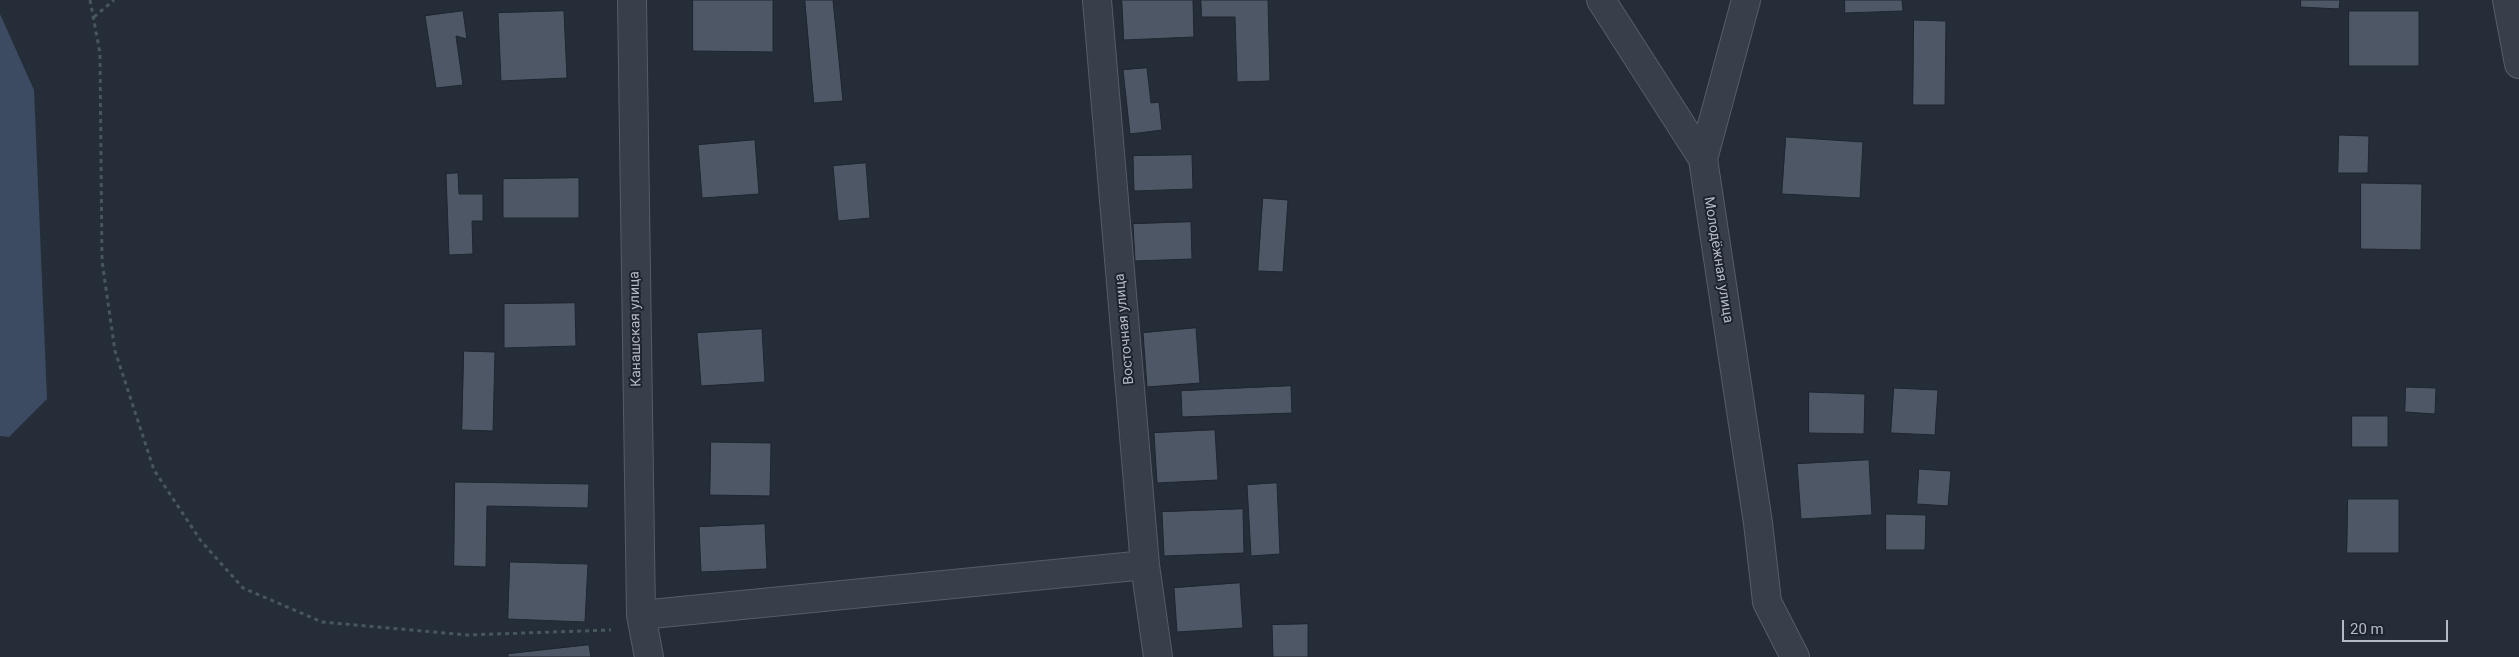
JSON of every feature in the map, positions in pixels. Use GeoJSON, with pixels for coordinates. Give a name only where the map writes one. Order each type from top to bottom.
{"type":"FeatureCollection","features":[{"type":"Feature","properties":{"kind":"street","name":"Канашская улица"},"geometry":{"type":"LineString","coordinates":[[632,0],[642,622],[650,657]]}},
{"type":"Feature","properties":{"kind":"street","name":"Восточная улица"},"geometry":{"type":"LineString","coordinates":[[1097,0],[1145,565],[1158,657]]}},
{"type":"Feature","properties":{"kind":"street"},"geometry":{"type":"LineString","coordinates":[[1601,0],[1703,159]]}},
{"type":"Feature","properties":{"kind":"street","name":"Молодёжная улица"},"geometry":{"type":"LineString","coordinates":[[1746,0],[1703,159],[1758,523],[1767,602],[1795,657]]}},
{"type":"Feature","properties":{"kind":"street"},"geometry":{"type":"LineString","coordinates":[[2507,0],[2519,64]]}},
{"type":"Feature","properties":{"kind":"street"},"geometry":{"type":"LineString","coordinates":[[642,622],[1145,565]]}},
{"type":"Feature","properties":{"kind":"path"},"geometry":{"type":"LineString","coordinates":[[90,0],[100,53],[102,261],[115,351],[154,470],[201,541],[237,582],[243,588],[322,622],[467,635],[642,622]]}},
{"type":"Feature","properties":{"kind":"path"},"geometry":{"type":"LineString","coordinates":[[94,17],[114,0]]}},
{"type":"Feature","properties":{"kind":"water"},"geometry":{"type":"Polygon","coordinates":[[[0,14],[34,90],[47,399],[9,437],[0,436],[0,14]]]}},
{"type":"Feature","properties":{"kind":"building"},"geometry":{"type":"Polygon","coordinates":[[[693,0],[773,0],[773,52],[693,51],[693,0]]]}},
{"type":"Feature","properties":{"kind":"building"},"geometry":{"type":"Polygon","coordinates":[[[805,0],[833,0],[843,101],[814,103],[805,0]]]}},
{"type":"Feature","properties":{"kind":"building"},"geometry":{"type":"Polygon","coordinates":[[[1122,0],[1193,0],[1194,37],[1124,40],[1122,0]]]}},
{"type":"Feature","properties":{"kind":"building"},"geometry":{"type":"Polygon","coordinates":[[[1201,0],[1268,0],[1270,81],[1237,82],[1235,17],[1202,17],[1201,0]]]}},
{"type":"Feature","properties":{"kind":"building"},"geometry":{"type":"Polygon","coordinates":[[[1845,0],[1902,0],[1903,11],[1845,13],[1845,0]]]}},
{"type":"Feature","properties":{"kind":"building"},"geometry":{"type":"Polygon","coordinates":[[[2301,0],[2340,0],[2339,9],[2301,7],[2301,0]]]}},
{"type":"Feature","properties":{"kind":"building"},"geometry":{"type":"Polygon","coordinates":[[[463,11],[467,39],[456,36],[463,85],[436,88],[425,16],[463,11]]]}},
{"type":"Feature","properties":{"kind":"building"},"geometry":{"type":"Polygon","coordinates":[[[564,11],[567,78],[501,81],[498,13],[564,11]]]}},
{"type":"Feature","properties":{"kind":"building"},"geometry":{"type":"Polygon","coordinates":[[[2349,11],[2419,11],[2419,66],[2349,66],[2349,11]]]}},
{"type":"Feature","properties":{"kind":"building"},"geometry":{"type":"Polygon","coordinates":[[[1914,20],[1946,21],[1945,105],[1913,105],[1914,20]]]}},
{"type":"Feature","properties":{"kind":"building"},"geometry":{"type":"Polygon","coordinates":[[[1147,68],[1151,103],[1159,102],[1162,130],[1130,134],[1123,70],[1147,68]]]}},
{"type":"Feature","properties":{"kind":"building"},"geometry":{"type":"Polygon","coordinates":[[[2339,135],[2369,136],[2368,173],[2338,173],[2339,135]]]}},
{"type":"Feature","properties":{"kind":"building"},"geometry":{"type":"Polygon","coordinates":[[[1786,137],[1863,142],[1860,198],[1782,194],[1786,137]]]}},
{"type":"Feature","properties":{"kind":"building"},"geometry":{"type":"Polygon","coordinates":[[[755,140],[759,194],[702,198],[698,145],[755,140]]]}},
{"type":"Feature","properties":{"kind":"building"},"geometry":{"type":"Polygon","coordinates":[[[1192,155],[1193,189],[1134,191],[1133,156],[1192,155]]]}},
{"type":"Feature","properties":{"kind":"building"},"geometry":{"type":"Polygon","coordinates":[[[866,163],[870,218],[838,221],[833,166],[866,163]]]}},
{"type":"Feature","properties":{"kind":"building"},"geometry":{"type":"Polygon","coordinates":[[[458,173],[459,194],[483,194],[483,221],[472,221],[473,254],[449,255],[446,174],[458,173]]]}},
{"type":"Feature","properties":{"kind":"building"},"geometry":{"type":"Polygon","coordinates":[[[579,178],[579,218],[503,218],[503,179],[579,178]]]}},
{"type":"Feature","properties":{"kind":"building"},"geometry":{"type":"Polygon","coordinates":[[[2361,183],[2422,184],[2421,250],[2361,249],[2361,183]]]}},
{"type":"Feature","properties":{"kind":"building"},"geometry":{"type":"Polygon","coordinates":[[[1263,198],[1288,200],[1283,272],[1258,271],[1263,198]]]}},
{"type":"Feature","properties":{"kind":"building"},"geometry":{"type":"Polygon","coordinates":[[[1191,222],[1192,259],[1135,261],[1133,224],[1191,222]]]}},
{"type":"Feature","properties":{"kind":"building"},"geometry":{"type":"Polygon","coordinates":[[[575,303],[576,346],[504,348],[504,304],[575,303]]]}},
{"type":"Feature","properties":{"kind":"building"},"geometry":{"type":"Polygon","coordinates":[[[1196,328],[1200,383],[1147,387],[1143,333],[1196,328]]]}},
{"type":"Feature","properties":{"kind":"building"},"geometry":{"type":"Polygon","coordinates":[[[762,329],[765,382],[701,386],[697,333],[762,329]]]}},
{"type":"Feature","properties":{"kind":"building"},"geometry":{"type":"Polygon","coordinates":[[[464,351],[495,352],[493,431],[462,430],[464,351]]]}},
{"type":"Feature","properties":{"kind":"building"},"geometry":{"type":"Polygon","coordinates":[[[1291,386],[1292,413],[1182,417],[1181,391],[1291,386]]]}},
{"type":"Feature","properties":{"kind":"building"},"geometry":{"type":"Polygon","coordinates":[[[2406,387],[2436,388],[2435,414],[2405,412],[2406,387]]]}},
{"type":"Feature","properties":{"kind":"building"},"geometry":{"type":"Polygon","coordinates":[[[1894,388],[1938,390],[1935,435],[1891,433],[1894,388]]]}},
{"type":"Feature","properties":{"kind":"building"},"geometry":{"type":"Polygon","coordinates":[[[1809,392],[1865,394],[1864,434],[1809,433],[1809,392]]]}},
{"type":"Feature","properties":{"kind":"building"},"geometry":{"type":"Polygon","coordinates":[[[2352,416],[2388,416],[2388,447],[2352,447],[2352,416]]]}},
{"type":"Feature","properties":{"kind":"building"},"geometry":{"type":"Polygon","coordinates":[[[1215,430],[1218,480],[1157,483],[1154,433],[1215,430]]]}},
{"type":"Feature","properties":{"kind":"building"},"geometry":{"type":"Polygon","coordinates":[[[711,442],[771,443],[770,496],[710,495],[711,442]]]}},
{"type":"Feature","properties":{"kind":"building"},"geometry":{"type":"Polygon","coordinates":[[[1869,460],[1872,515],[1801,519],[1797,464],[1869,460]]]}},
{"type":"Feature","properties":{"kind":"building"},"geometry":{"type":"Polygon","coordinates":[[[1919,469],[1951,471],[1948,506],[1917,504],[1919,469]]]}},
{"type":"Feature","properties":{"kind":"building"},"geometry":{"type":"Polygon","coordinates":[[[455,482],[589,484],[588,508],[487,506],[486,567],[454,566],[455,482]]]}},
{"type":"Feature","properties":{"kind":"building"},"geometry":{"type":"Polygon","coordinates":[[[1277,483],[1280,554],[1251,556],[1247,485],[1277,483]]]}},
{"type":"Feature","properties":{"kind":"building"},"geometry":{"type":"Polygon","coordinates":[[[2348,499],[2399,499],[2399,553],[2347,553],[2348,499]]]}},
{"type":"Feature","properties":{"kind":"building"},"geometry":{"type":"Polygon","coordinates":[[[1243,509],[1244,553],[1164,556],[1162,512],[1243,509]]]}},
{"type":"Feature","properties":{"kind":"building"},"geometry":{"type":"Polygon","coordinates":[[[1886,514],[1926,515],[1925,550],[1886,550],[1886,514]]]}},
{"type":"Feature","properties":{"kind":"building"},"geometry":{"type":"Polygon","coordinates":[[[765,524],[767,569],[701,572],[699,527],[765,524]]]}},
{"type":"Feature","properties":{"kind":"building"},"geometry":{"type":"Polygon","coordinates":[[[510,562],[588,564],[585,622],[508,619],[510,562]]]}},
{"type":"Feature","properties":{"kind":"building"},"geometry":{"type":"Polygon","coordinates":[[[1240,583],[1243,628],[1177,632],[1174,588],[1240,583]]]}},
{"type":"Feature","properties":{"kind":"building"},"geometry":{"type":"Polygon","coordinates":[[[1308,624],[1308,657],[1273,657],[1272,625],[1308,624]]]}},
{"type":"Feature","properties":{"kind":"building"},"geometry":{"type":"Polygon","coordinates":[[[589,645],[591,657],[508,657],[508,654],[589,645]]]}}]}
